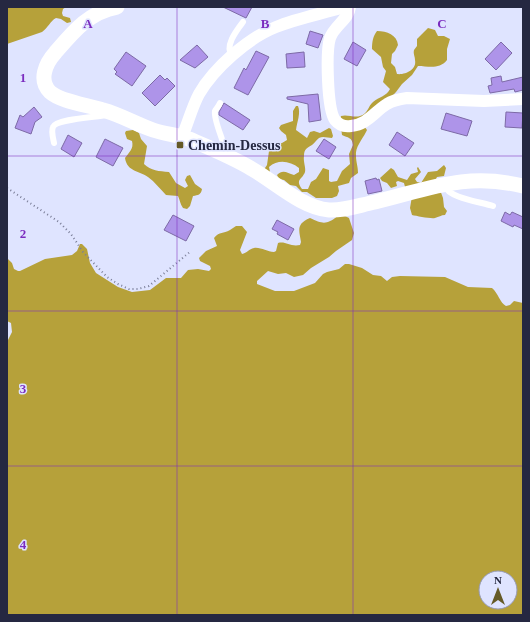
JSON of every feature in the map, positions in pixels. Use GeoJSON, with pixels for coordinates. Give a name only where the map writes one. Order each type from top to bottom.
{"type":"FeatureCollection","features":[{"type":"Feature","properties":{"kind":"street"},"geometry":{"type":"LineString","coordinates":[[117,7],[100,11],[84,21],[47,63],[44,75],[46,86],[52,94],[66,100],[110,112],[154,130],[182,137],[250,168],[306,204],[328,210],[352,207],[444,184],[464,181],[498,181],[523,186]]}},
{"type":"Feature","properties":{"kind":"street"},"geometry":{"type":"LineString","coordinates":[[182,137],[199,94],[216,72],[232,56],[256,38],[276,27],[344,7]]}},
{"type":"Feature","properties":{"kind":"street"},"geometry":{"type":"LineString","coordinates":[[350,7],[347,15],[331,36],[328,52],[331,112],[335,120],[342,125],[350,126],[363,123],[373,117],[386,104],[407,98],[490,101],[523,99]]}},
{"type":"Feature","properties":{"kind":"lane"},"geometry":{"type":"LineString","coordinates":[[232,56],[229,50],[232,40],[243,22]]}},
{"type":"Feature","properties":{"kind":"lane"},"geometry":{"type":"LineString","coordinates":[[220,103],[215,117],[225,146],[226,156]]}},
{"type":"Feature","properties":{"kind":"lane"},"geometry":{"type":"LineString","coordinates":[[54,143],[52,127],[55,124],[68,120],[106,115],[110,112]]}},
{"type":"Feature","properties":{"kind":"lane"},"geometry":{"type":"LineString","coordinates":[[444,184],[447,191],[454,195],[493,206]]}},
{"type":"Feature","properties":{"kind":"path"},"geometry":{"type":"LineString","coordinates":[[7,188],[59,222],[83,252],[102,272],[118,284],[129,289],[138,289],[149,286],[191,251]]}},
{"type":"Feature","properties":{"kind":"shaded area"},"geometry":{"type":"Polygon","coordinates":[[[7,7],[66,7],[63,9],[63,16],[70,18],[71,22],[67,23],[56,18],[42,32],[7,44],[7,7]]]}},
{"type":"Feature","properties":{"kind":"shaded area"},"geometry":{"type":"Polygon","coordinates":[[[428,28],[435,30],[438,36],[444,36],[450,39],[447,49],[447,60],[437,66],[418,66],[412,75],[364,126],[367,130],[356,153],[358,173],[351,178],[349,183],[338,186],[339,191],[337,196],[332,198],[316,198],[307,192],[302,192],[296,186],[290,185],[284,180],[279,179],[277,175],[281,172],[294,175],[299,172],[299,168],[288,162],[273,164],[269,167],[270,172],[263,171],[267,165],[269,151],[274,143],[282,143],[287,140],[286,135],[279,128],[281,125],[293,121],[293,111],[296,106],[298,106],[299,115],[296,130],[307,138],[310,132],[314,131],[320,133],[329,128],[331,129],[333,136],[332,138],[319,138],[305,150],[305,172],[299,181],[300,186],[302,189],[308,189],[311,182],[316,179],[323,168],[329,170],[329,181],[337,181],[342,171],[350,164],[349,154],[353,145],[351,139],[342,135],[340,120],[341,116],[363,115],[373,102],[385,95],[390,89],[383,82],[386,71],[383,67],[381,57],[372,49],[373,39],[377,31],[391,34],[396,39],[398,45],[392,54],[391,63],[395,67],[397,74],[400,74],[407,73],[414,67],[414,50],[417,46],[417,39],[428,28]]]}},
{"type":"Feature","properties":{"kind":"shaded area"},"geometry":{"type":"Polygon","coordinates":[[[133,130],[139,133],[141,139],[147,146],[144,164],[155,170],[169,172],[176,183],[185,188],[188,186],[185,180],[187,176],[190,175],[195,184],[202,189],[200,194],[193,196],[190,206],[187,209],[183,208],[178,196],[166,195],[148,177],[128,166],[125,158],[131,150],[132,141],[127,139],[125,133],[126,131],[133,130]]]}},
{"type":"Feature","properties":{"kind":"shaded area"},"geometry":{"type":"Polygon","coordinates":[[[444,165],[446,168],[444,176],[437,177],[436,179],[443,198],[444,207],[447,211],[445,215],[435,218],[412,215],[410,208],[412,196],[405,187],[404,183],[398,181],[396,182],[397,186],[391,188],[380,178],[391,168],[398,177],[407,180],[411,174],[418,172],[418,167],[421,172],[415,179],[417,182],[421,183],[428,172],[437,171],[444,165]]]}},
{"type":"Feature","properties":{"kind":"shaded area"},"geometry":{"type":"Polygon","coordinates":[[[338,216],[345,216],[349,218],[354,233],[352,240],[303,275],[294,277],[286,273],[278,274],[268,271],[257,281],[257,284],[275,291],[294,291],[315,283],[323,274],[327,272],[339,269],[345,264],[349,264],[362,268],[373,275],[381,276],[387,281],[392,277],[400,276],[445,277],[468,287],[492,288],[502,303],[506,306],[510,305],[514,301],[523,303],[523,615],[7,615],[7,351],[8,340],[12,332],[11,323],[7,321],[7,258],[12,263],[14,269],[20,271],[45,259],[72,255],[77,251],[80,244],[82,244],[87,249],[90,263],[96,273],[118,287],[132,292],[150,290],[166,278],[181,278],[188,270],[198,269],[209,271],[211,269],[210,266],[200,261],[199,258],[206,251],[217,246],[214,238],[216,236],[236,226],[242,226],[247,232],[240,250],[242,254],[254,248],[274,252],[276,251],[278,243],[300,245],[300,225],[302,223],[310,218],[324,223],[338,216]]]}},
{"type":"Feature","properties":{"kind":"building"},"geometry":{"type":"Polygon","coordinates":[[[223,7],[252,7],[246,18],[223,7]]]}},
{"type":"Feature","properties":{"kind":"building"},"geometry":{"type":"Polygon","coordinates":[[[310,31],[323,35],[318,48],[306,44],[310,31]]]}},
{"type":"Feature","properties":{"kind":"building"},"geometry":{"type":"Polygon","coordinates":[[[353,42],[366,50],[357,66],[344,59],[353,42]]]}},
{"type":"Feature","properties":{"kind":"building"},"geometry":{"type":"Polygon","coordinates":[[[501,42],[512,53],[496,70],[485,59],[501,42]]]}},
{"type":"Feature","properties":{"kind":"building"},"geometry":{"type":"Polygon","coordinates":[[[197,45],[208,57],[195,68],[180,60],[197,45]]]}},
{"type":"Feature","properties":{"kind":"building"},"geometry":{"type":"Polygon","coordinates":[[[256,51],[269,57],[248,95],[234,88],[244,68],[246,70],[256,51]]]}},
{"type":"Feature","properties":{"kind":"building"},"geometry":{"type":"Polygon","coordinates":[[[126,52],[146,66],[132,86],[115,74],[117,72],[114,69],[126,52]]]}},
{"type":"Feature","properties":{"kind":"building"},"geometry":{"type":"Polygon","coordinates":[[[304,52],[305,67],[287,68],[286,54],[304,52]]]}},
{"type":"Feature","properties":{"kind":"building"},"geometry":{"type":"Polygon","coordinates":[[[160,75],[165,80],[167,78],[175,86],[155,106],[142,93],[160,75]]]}},
{"type":"Feature","properties":{"kind":"building"},"geometry":{"type":"Polygon","coordinates":[[[501,76],[502,82],[523,77],[523,90],[515,92],[514,89],[490,93],[488,86],[492,85],[491,78],[501,76]]]}},
{"type":"Feature","properties":{"kind":"building"},"geometry":{"type":"Polygon","coordinates":[[[318,94],[321,120],[309,122],[308,104],[287,99],[287,97],[318,94]]]}},
{"type":"Feature","properties":{"kind":"building"},"geometry":{"type":"Polygon","coordinates":[[[224,103],[250,120],[243,130],[219,115],[224,103]]]}},
{"type":"Feature","properties":{"kind":"building"},"geometry":{"type":"Polygon","coordinates":[[[34,107],[42,117],[35,122],[31,134],[15,128],[20,115],[23,117],[34,107]]]}},
{"type":"Feature","properties":{"kind":"building"},"geometry":{"type":"Polygon","coordinates":[[[506,112],[523,113],[522,128],[505,127],[506,112]]]}},
{"type":"Feature","properties":{"kind":"building"},"geometry":{"type":"Polygon","coordinates":[[[446,113],[472,121],[467,136],[441,129],[446,113]]]}},
{"type":"Feature","properties":{"kind":"building"},"geometry":{"type":"Polygon","coordinates":[[[397,132],[414,143],[405,156],[389,145],[397,132]]]}},
{"type":"Feature","properties":{"kind":"building"},"geometry":{"type":"Polygon","coordinates":[[[68,135],[82,143],[74,157],[61,149],[68,135]]]}},
{"type":"Feature","properties":{"kind":"building"},"geometry":{"type":"Polygon","coordinates":[[[105,139],[123,148],[113,166],[96,157],[105,139]]]}},
{"type":"Feature","properties":{"kind":"building"},"geometry":{"type":"Polygon","coordinates":[[[324,139],[336,147],[329,159],[316,151],[324,139]]]}},
{"type":"Feature","properties":{"kind":"building"},"geometry":{"type":"Polygon","coordinates":[[[376,178],[377,180],[379,179],[382,191],[368,194],[365,181],[376,178]]]}},
{"type":"Feature","properties":{"kind":"building"},"geometry":{"type":"Polygon","coordinates":[[[505,212],[510,215],[512,212],[523,217],[523,229],[514,225],[513,227],[501,221],[505,212]]]}},
{"type":"Feature","properties":{"kind":"building"},"geometry":{"type":"Polygon","coordinates":[[[173,215],[194,226],[186,241],[164,230],[173,215]]]}},
{"type":"Feature","properties":{"kind":"building"},"geometry":{"type":"Polygon","coordinates":[[[277,220],[294,229],[288,240],[277,234],[278,232],[272,229],[277,220]]]}},
{"type":"Feature","properties":{"kind":"place","name":"Chemin-Dessus"},"geometry":{"type":"Point","coordinates":[180,145]}}]}
